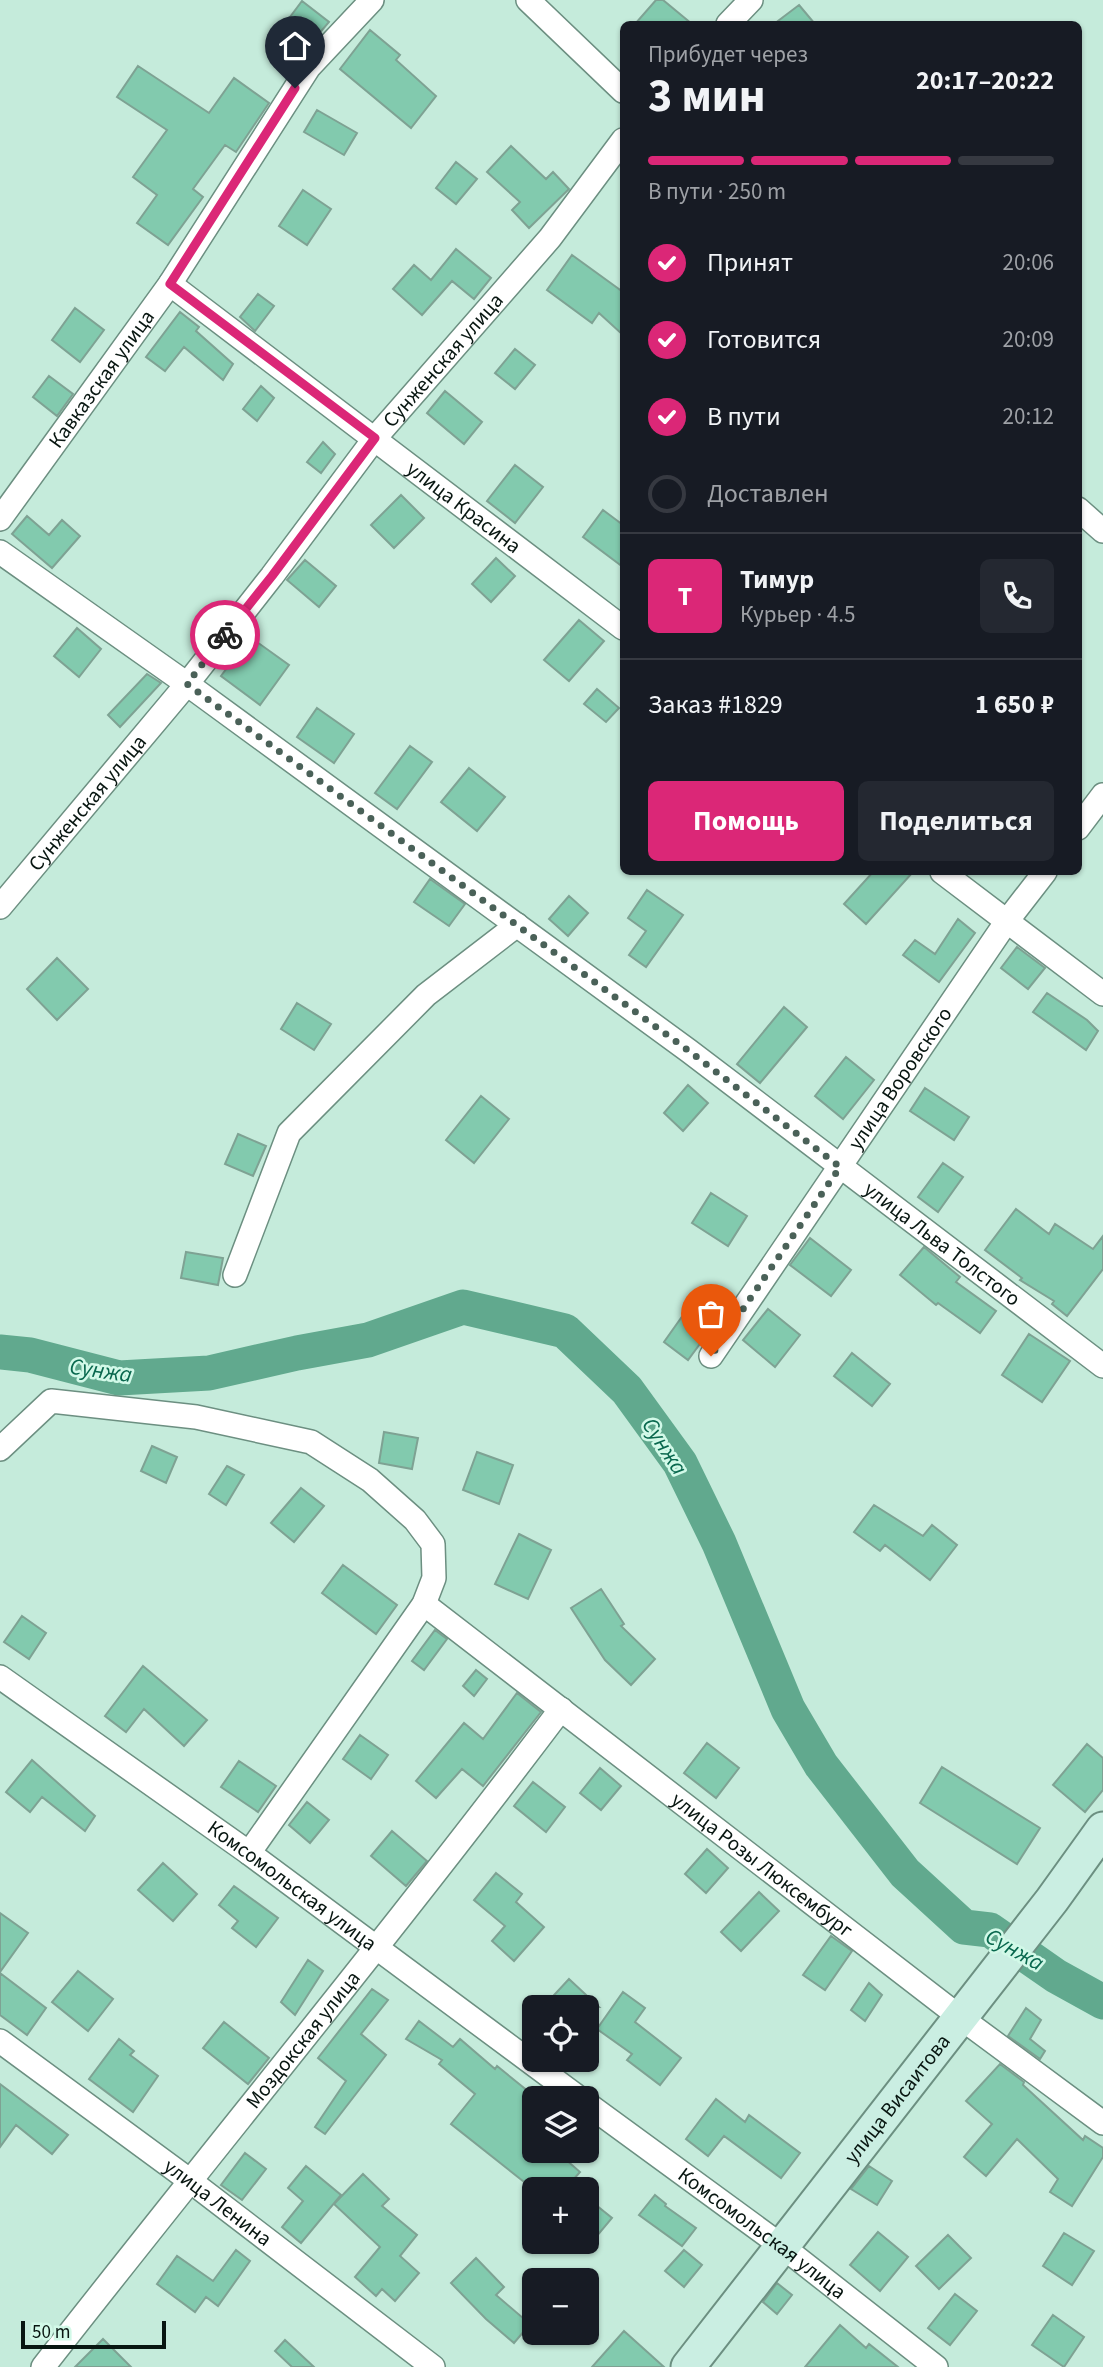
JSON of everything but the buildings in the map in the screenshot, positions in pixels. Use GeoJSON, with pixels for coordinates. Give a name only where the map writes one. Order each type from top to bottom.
{"type":"FeatureCollection","features":[{"type":"Feature","properties":{"kind":"street","name":"Кавказская улица"},"geometry":{"type":"LineString","coordinates":[[0,519],[170,284],[309,66],[372,0]]}},
{"type":"Feature","properties":{"kind":"street"},"geometry":{"type":"LineString","coordinates":[[528,0],[620,88]]}},
{"type":"Feature","properties":{"kind":"street"},"geometry":{"type":"LineString","coordinates":[[731,21],[751,0]]}},
{"type":"Feature","properties":{"kind":"street","name":"Сунженская улица"},"geometry":{"type":"LineString","coordinates":[[0,907],[187,684],[375,438],[550,238],[620,144]]}},
{"type":"Feature","properties":{"kind":"street","name":"улица Красина"},"geometry":{"type":"LineString","coordinates":[[170,284],[620,626]]}},
{"type":"Feature","properties":{"kind":"street","name":"улица Льва Толстого"},"geometry":{"type":"LineString","coordinates":[[0,552],[187,684],[689,1051],[1103,1366]]}},
{"type":"Feature","properties":{"kind":"street"},"geometry":{"type":"LineString","coordinates":[[1082,823],[1103,795]]}},
{"type":"Feature","properties":{"kind":"street"},"geometry":{"type":"LineString","coordinates":[[946,875],[1103,994]]}},
{"type":"Feature","properties":{"kind":"street","name":"улица Воровского"},"geometry":{"type":"LineString","coordinates":[[711,1356],[1007,921],[1043,875]]}},
{"type":"Feature","properties":{"kind":"street"},"geometry":{"type":"LineString","coordinates":[[236,1275],[289,1133],[426,995],[517,925]]}},
{"type":"Feature","properties":{"kind":"street"},"geometry":{"type":"LineString","coordinates":[[0,1449],[51,1401],[196,1417],[311,1442],[370,1480],[415,1520],[433,1544],[434,1578],[424,1604],[249,1853]]}},
{"type":"Feature","properties":{"kind":"street","name":"улица Розы Люксембург"},"geometry":{"type":"LineString","coordinates":[[424,1604],[961,2018],[1103,2123]]}},
{"type":"Feature","properties":{"kind":"street","name":"Комсомольская улица"},"geometry":{"type":"LineString","coordinates":[[0,1677],[249,1853],[563,2086]]}},
{"type":"Feature","properties":{"kind":"street","name":"Моздокская улица"},"geometry":{"type":"LineString","coordinates":[[43,2367],[475,1822],[561,1709]]}},
{"type":"Feature","properties":{"kind":"street","name":"улица Висаитова"},"geometry":{"type":"LineString","coordinates":[[688,2367],[961,2018],[1103,1829]]}},
{"type":"Feature","properties":{"kind":"street","name":"улица Ленина"},"geometry":{"type":"LineString","coordinates":[[0,2041],[189,2180],[433,2367]]}},
{"type":"Feature","properties":{"kind":"street","name":"Комсомольская улица"},"geometry":{"type":"LineString","coordinates":[[599,2113],[783,2248],[936,2367]]}},
{"type":"Feature","properties":{"kind":"waterway","name":"Сунжа"},"geometry":{"type":"LineString","coordinates":[[0,1352],[30,1355],[119,1378],[209,1373],[368,1340],[463,1307],[565,1331],[627,1390],[680,1463],[719,1543],[788,1709],[821,1765],[905,1873],[964,1927],[990,1930],[1056,1976],[1103,2002]]}},
{"type":"Feature","properties":{"kind":"way so far"},"geometry":{"type":"LineString","coordinates":[[225,635],[187,684],[689,1051],[840,1167],[711,1356]]}},
{"type":"Feature","properties":{"kind":"route"},"geometry":{"type":"LineString","coordinates":[[225,635],[375,438],[170,284],[295,88]]}}]}
